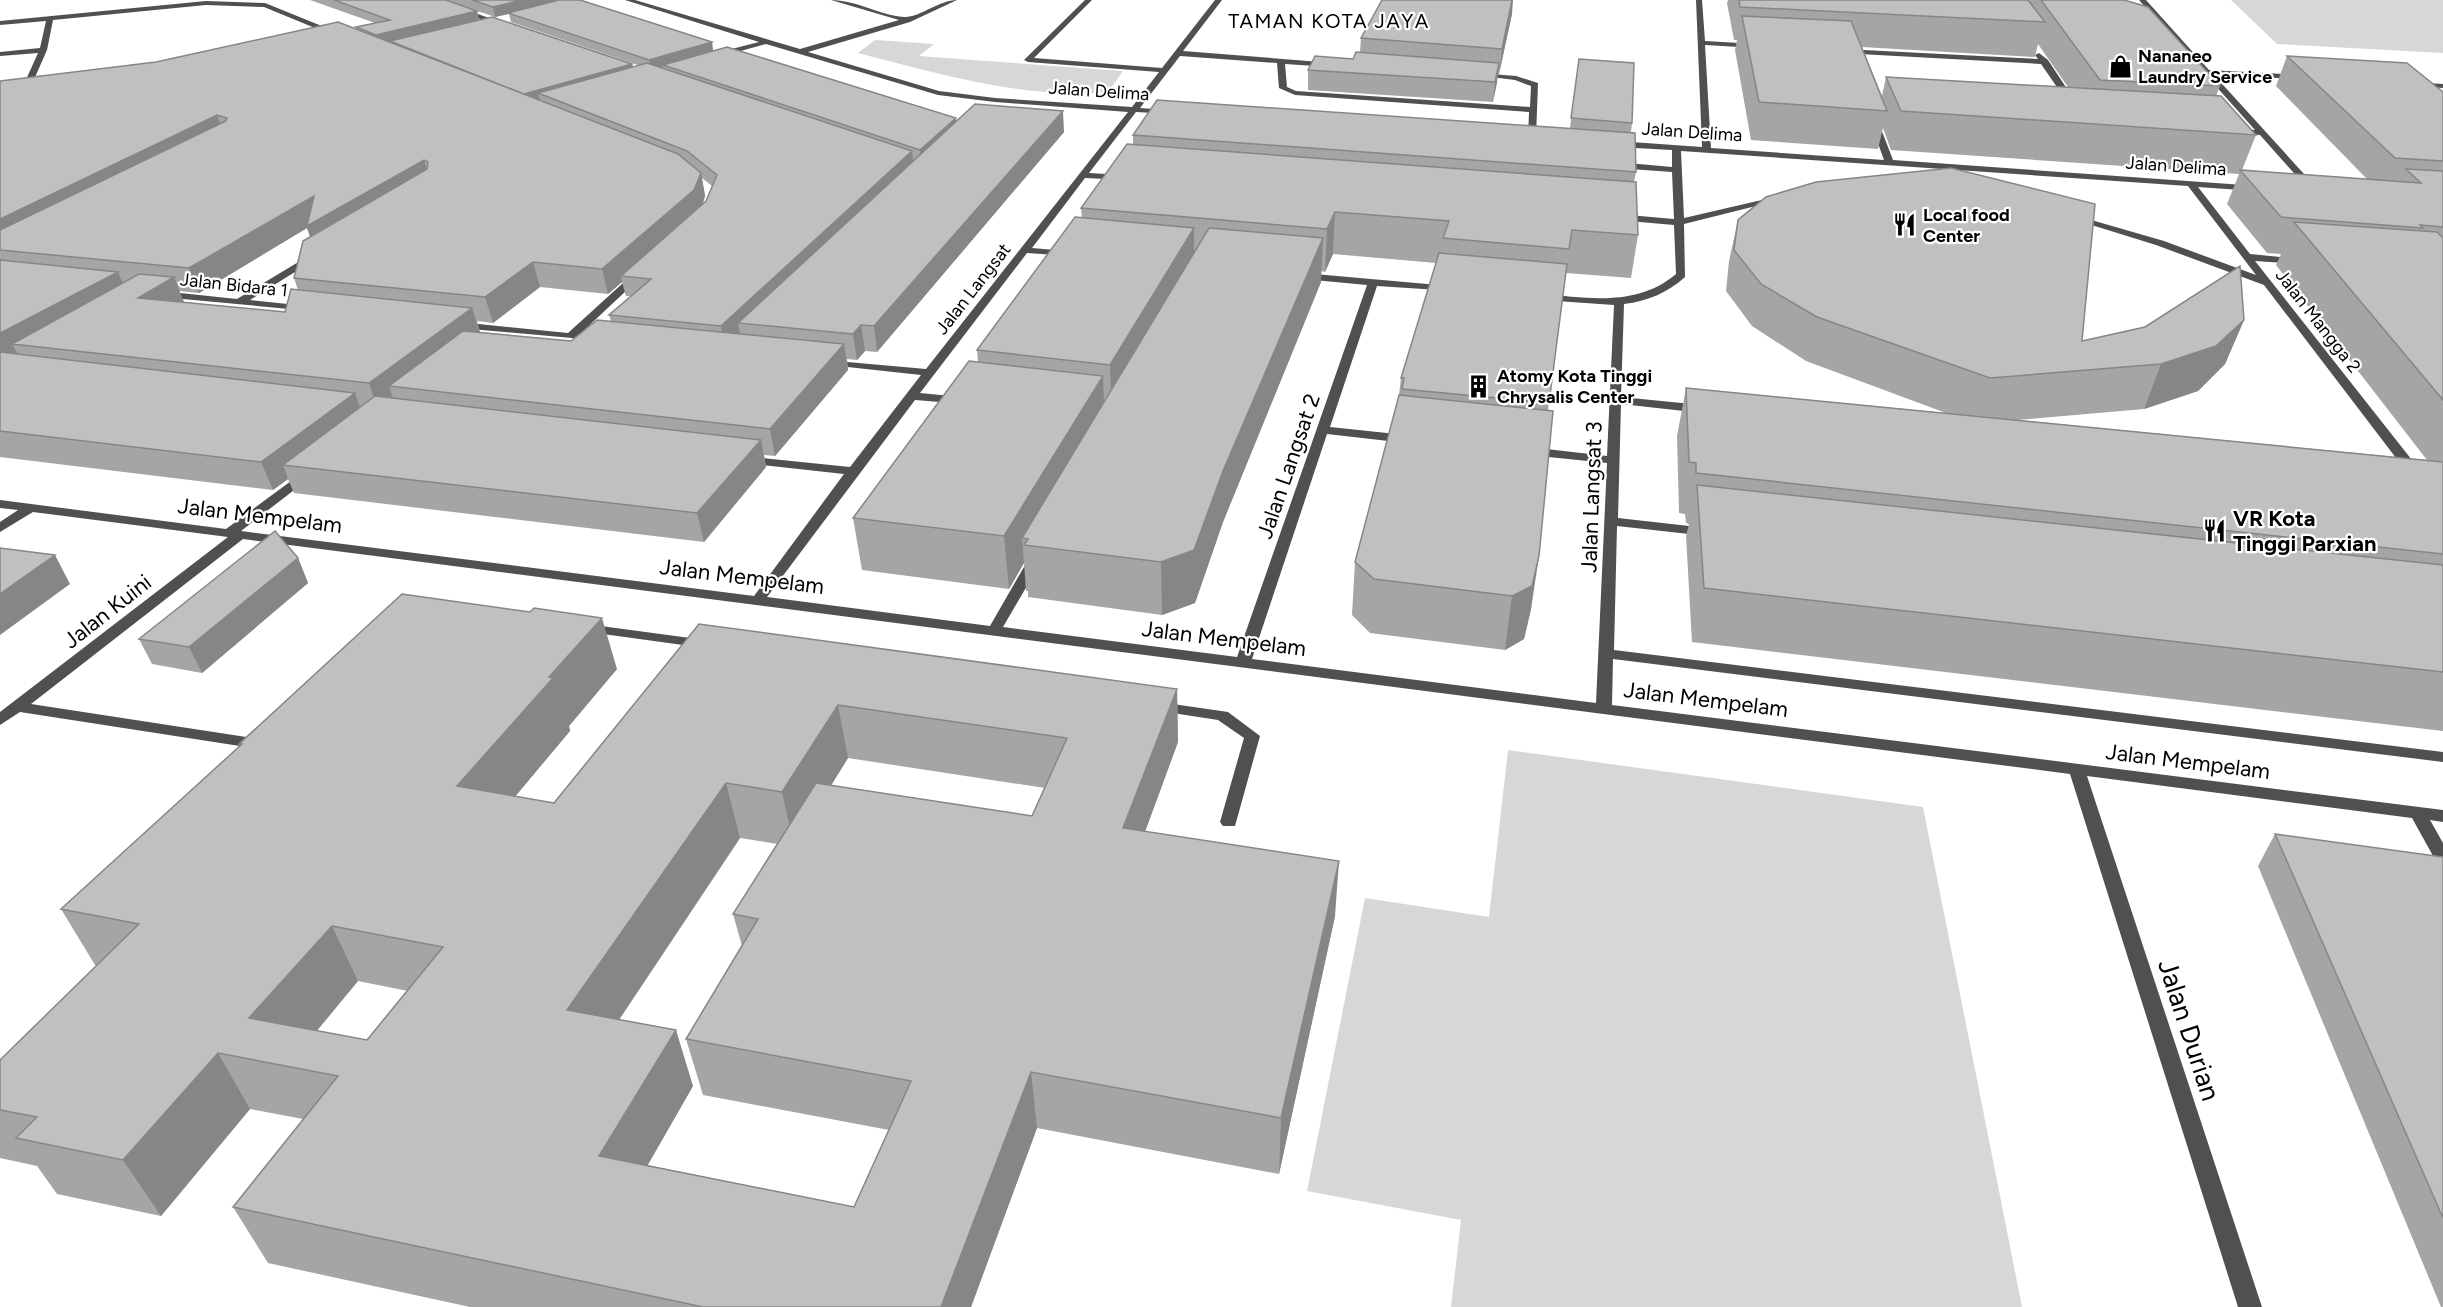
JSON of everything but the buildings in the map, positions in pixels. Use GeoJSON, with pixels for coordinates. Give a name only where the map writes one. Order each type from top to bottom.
{"type":"FeatureCollection","features":[{"type":"Feature","properties":{"kind":"street"},"geometry":{"type":"LineString","coordinates":[[431,0],[518,29]]}},
{"type":"Feature","properties":{"kind":"street","name":"Jalan Delima"},"geometry":{"type":"LineString","coordinates":[[628,0],[938,93],[991,104],[1180,113]]}},
{"type":"Feature","properties":{"kind":"street"},"geometry":{"type":"LineString","coordinates":[[834,0],[907,20]]}},
{"type":"Feature","properties":{"kind":"street"},"geometry":{"type":"LineString","coordinates":[[799,52],[907,20],[954,0]]}},
{"type":"Feature","properties":{"kind":"street"},"geometry":{"type":"LineString","coordinates":[[1089,0],[1028,60],[1164,70]]}},
{"type":"Feature","properties":{"kind":"street","name":"Jalan Langsat"},"geometry":{"type":"LineString","coordinates":[[757,601],[853,471],[1083,175],[1124,129],[1133,110],[1219,0]]}},
{"type":"Feature","properties":{"kind":"street"},"geometry":{"type":"LineString","coordinates":[[1699,0],[1707,150]]}},
{"type":"Feature","properties":{"kind":"street"},"geometry":{"type":"LineString","coordinates":[[2142,0],[2316,192],[2305,191]]}},
{"type":"Feature","properties":{"kind":"street"},"geometry":{"type":"LineString","coordinates":[[0,23],[50,18],[77,11],[239,2],[265,5],[349,38]]}},
{"type":"Feature","properties":{"kind":"street"},"geometry":{"type":"LineString","coordinates":[[28,84],[43,50],[50,18]]}},
{"type":"Feature","properties":{"kind":"street"},"geometry":{"type":"LineString","coordinates":[[484,25],[507,19]]}},
{"type":"Feature","properties":{"kind":"street"},"geometry":{"type":"LineString","coordinates":[[2154,24],[2165,25]]}},
{"type":"Feature","properties":{"kind":"street"},"geometry":{"type":"LineString","coordinates":[[326,37],[338,34]]}},
{"type":"Feature","properties":{"kind":"street"},"geometry":{"type":"LineString","coordinates":[[708,58],[765,42]]}},
{"type":"Feature","properties":{"kind":"street"},"geometry":{"type":"LineString","coordinates":[[1700,43],[1768,46]]}},
{"type":"Feature","properties":{"kind":"street"},"geometry":{"type":"LineString","coordinates":[[2032,44],[2078,112]]}},
{"type":"Feature","properties":{"kind":"street"},"geometry":{"type":"LineString","coordinates":[[0,54],[43,50]]}},
{"type":"Feature","properties":{"kind":"street"},"geometry":{"type":"LineString","coordinates":[[1837,50],[2044,62]]}},
{"type":"Feature","properties":{"kind":"street"},"geometry":{"type":"LineString","coordinates":[[1848,51],[1852,61]]}},
{"type":"Feature","properties":{"kind":"street"},"geometry":{"type":"LineString","coordinates":[[1176,53],[1340,66]]}},
{"type":"Feature","properties":{"kind":"street"},"geometry":{"type":"LineString","coordinates":[[1281,62],[1283,88],[1295,93],[1533,110]]}},
{"type":"Feature","properties":{"kind":"street"},"geometry":{"type":"LineString","coordinates":[[2208,72],[2302,78]]}},
{"type":"Feature","properties":{"kind":"street"},"geometry":{"type":"LineString","coordinates":[[1469,75],[1530,81],[1535,85],[1532,138]]}},
{"type":"Feature","properties":{"kind":"street"},"geometry":{"type":"LineString","coordinates":[[19,86],[40,83]]}},
{"type":"Feature","properties":{"kind":"street"},"geometry":{"type":"LineString","coordinates":[[2408,84],[2443,86]]}},
{"type":"Feature","properties":{"kind":"street"},"geometry":{"type":"LineString","coordinates":[[1869,108],[1889,162]]}},
{"type":"Feature","properties":{"kind":"street"},"geometry":{"type":"LineString","coordinates":[[2226,130],[2262,133]]}},
{"type":"Feature","properties":{"kind":"street"},"geometry":{"type":"LineString","coordinates":[[1520,137],[1543,138]]}},
{"type":"Feature","properties":{"kind":"street","name":"Jalan Delima"},"geometry":{"type":"LineString","coordinates":[[1609,143],[2270,189]]}},
{"type":"Feature","properties":{"kind":"street"},"geometry":{"type":"LineString","coordinates":[[1525,295],[1619,303],[1669,288],[1681,275],[1676,148]]}},
{"type":"Feature","properties":{"kind":"street","name":"Jalan Delima"},"geometry":{"type":"LineString","coordinates":[[1604,164],[1676,170]]}},
{"type":"Feature","properties":{"kind":"street"},"geometry":{"type":"LineString","coordinates":[[1083,175],[1131,178]]}},
{"type":"Feature","properties":{"kind":"street","name":"Jalan Mangga 2"},"geometry":{"type":"LineString","coordinates":[[2190,183],[2425,482],[2396,477]]}},
{"type":"Feature","properties":{"kind":"street"},"geometry":{"type":"LineString","coordinates":[[1607,216],[1678,222],[1794,197]]}},
{"type":"Feature","properties":{"kind":"street"},"geometry":{"type":"LineString","coordinates":[[2068,216],[2151,240],[2267,283]]}},
{"type":"Feature","properties":{"kind":"street"},"geometry":{"type":"LineString","coordinates":[[1025,250],[1082,255]]}},
{"type":"Feature","properties":{"kind":"street"},"geometry":{"type":"LineString","coordinates":[[239,302],[319,254]]}},
{"type":"Feature","properties":{"kind":"street"},"geometry":{"type":"LineString","coordinates":[[2247,257],[2306,261]]}},
{"type":"Feature","properties":{"kind":"street"},"geometry":{"type":"LineString","coordinates":[[571,336],[646,268]]}},
{"type":"Feature","properties":{"kind":"street"},"geometry":{"type":"LineString","coordinates":[[1294,275],[1467,290]]}},
{"type":"Feature","properties":{"kind":"street","name":"Jalan Langsat 2"},"geometry":{"type":"LineString","coordinates":[[1243,663],[1373,282]]}},
{"type":"Feature","properties":{"kind":"street","name":"Jalan Bidara 1"},"geometry":{"type":"LineString","coordinates":[[149,292],[321,310]]}},
{"type":"Feature","properties":{"kind":"street","name":"Jalan Langsat 3"},"geometry":{"type":"LineString","coordinates":[[1604,709],[1619,303]]}},
{"type":"Feature","properties":{"kind":"street"},"geometry":{"type":"LineString","coordinates":[[450,324],[593,338]]}},
{"type":"Feature","properties":{"kind":"street"},"geometry":{"type":"LineString","coordinates":[[479,342],[497,328]]}},
{"type":"Feature","properties":{"kind":"street"},"geometry":{"type":"LineString","coordinates":[[812,361],[931,373]]}},
{"type":"Feature","properties":{"kind":"street"},"geometry":{"type":"LineString","coordinates":[[913,396],[970,402]]}},
{"type":"Feature","properties":{"kind":"street"},"geometry":{"type":"LineString","coordinates":[[1616,400],[1710,410]]}},
{"type":"Feature","properties":{"kind":"street"},"geometry":{"type":"LineString","coordinates":[[1323,430],[1416,440]]}},
{"type":"Feature","properties":{"kind":"street"},"geometry":{"type":"LineString","coordinates":[[1520,450],[1613,460]]}},
{"type":"Feature","properties":{"kind":"street"},"geometry":{"type":"LineString","coordinates":[[735,458],[853,471]]}},
{"type":"Feature","properties":{"kind":"street","name":"Jalan Kuini"},"geometry":{"type":"LineString","coordinates":[[0,720],[318,465]]}},
{"type":"Feature","properties":{"kind":"street","name":"Jalan Mempelam"},"geometry":{"type":"LineString","coordinates":[[0,504],[2443,816]]}},
{"type":"Feature","properties":{"kind":"street"},"geometry":{"type":"LineString","coordinates":[[0,528],[30,508]]}},
{"type":"Feature","properties":{"kind":"street"},"geometry":{"type":"LineString","coordinates":[[1611,522],[1718,534]]}},
{"type":"Feature","properties":{"kind":"street"},"geometry":{"type":"LineString","coordinates":[[994,631],[1041,550]]}},
{"type":"Feature","properties":{"kind":"street"},"geometry":{"type":"LineString","coordinates":[[568,625],[723,647]]}},
{"type":"Feature","properties":{"kind":"street","name":"Jalan Mempelam"},"geometry":{"type":"LineString","coordinates":[[1607,654],[2443,757]]}},
{"type":"Feature","properties":{"kind":"street"},"geometry":{"type":"LineString","coordinates":[[1138,704],[1222,716],[1252,736],[1229,822]]}},
{"type":"Feature","properties":{"kind":"street"},"geometry":{"type":"LineString","coordinates":[[17,707],[258,745],[277,741]]}},
{"type":"Feature","properties":{"kind":"street","name":"Jalan Durian"},"geometry":{"type":"LineString","coordinates":[[2077,770],[2250,1307]]}},
{"type":"Feature","properties":{"kind":"street"},"geometry":{"type":"LineString","coordinates":[[2418,813],[2443,859]]}},
{"type":"Feature","properties":{"kind":"shaded area"},"geometry":{"type":"Polygon","coordinates":[[[2231,0],[2443,0],[2443,53],[2277,44],[2231,0]]]}},
{"type":"Feature","properties":{"kind":"shaded area"},"geometry":{"type":"Polygon","coordinates":[[[875,40],[934,44],[919,56],[1123,71],[1108,92],[1045,92],[1013,88],[951,76],[858,53],[875,40]]]}},
{"type":"Feature","properties":{"kind":"shaded area"},"geometry":{"type":"Polygon","coordinates":[[[1508,750],[1923,807],[2022,1307],[1451,1307],[1461,1220],[1307,1191],[1365,898],[1489,917],[1508,750]]]}},
{"type":"Feature","properties":{"kind":"place","name":"Nananeo Laundry Service"},"geometry":{"type":"Point","coordinates":[2120,66]}},
{"type":"Feature","properties":{"kind":"place","name":"Local food Center"},"geometry":{"type":"Point","coordinates":[1905,225]}},
{"type":"Feature","properties":{"kind":"place","name":"Atomy Kota Tinggi Chrysalis Center"},"geometry":{"type":"Point","coordinates":[1479,386]}},
{"type":"Feature","properties":{"kind":"place","name":"VR Kota Tinggi Parxian"},"geometry":{"type":"Point","coordinates":[2215,531]}},
{"type":"Feature","properties":{"kind":"district","name":"TAMAN KOTA JAYA"},"geometry":{"type":"Point","coordinates":[1329,21]}}]}
